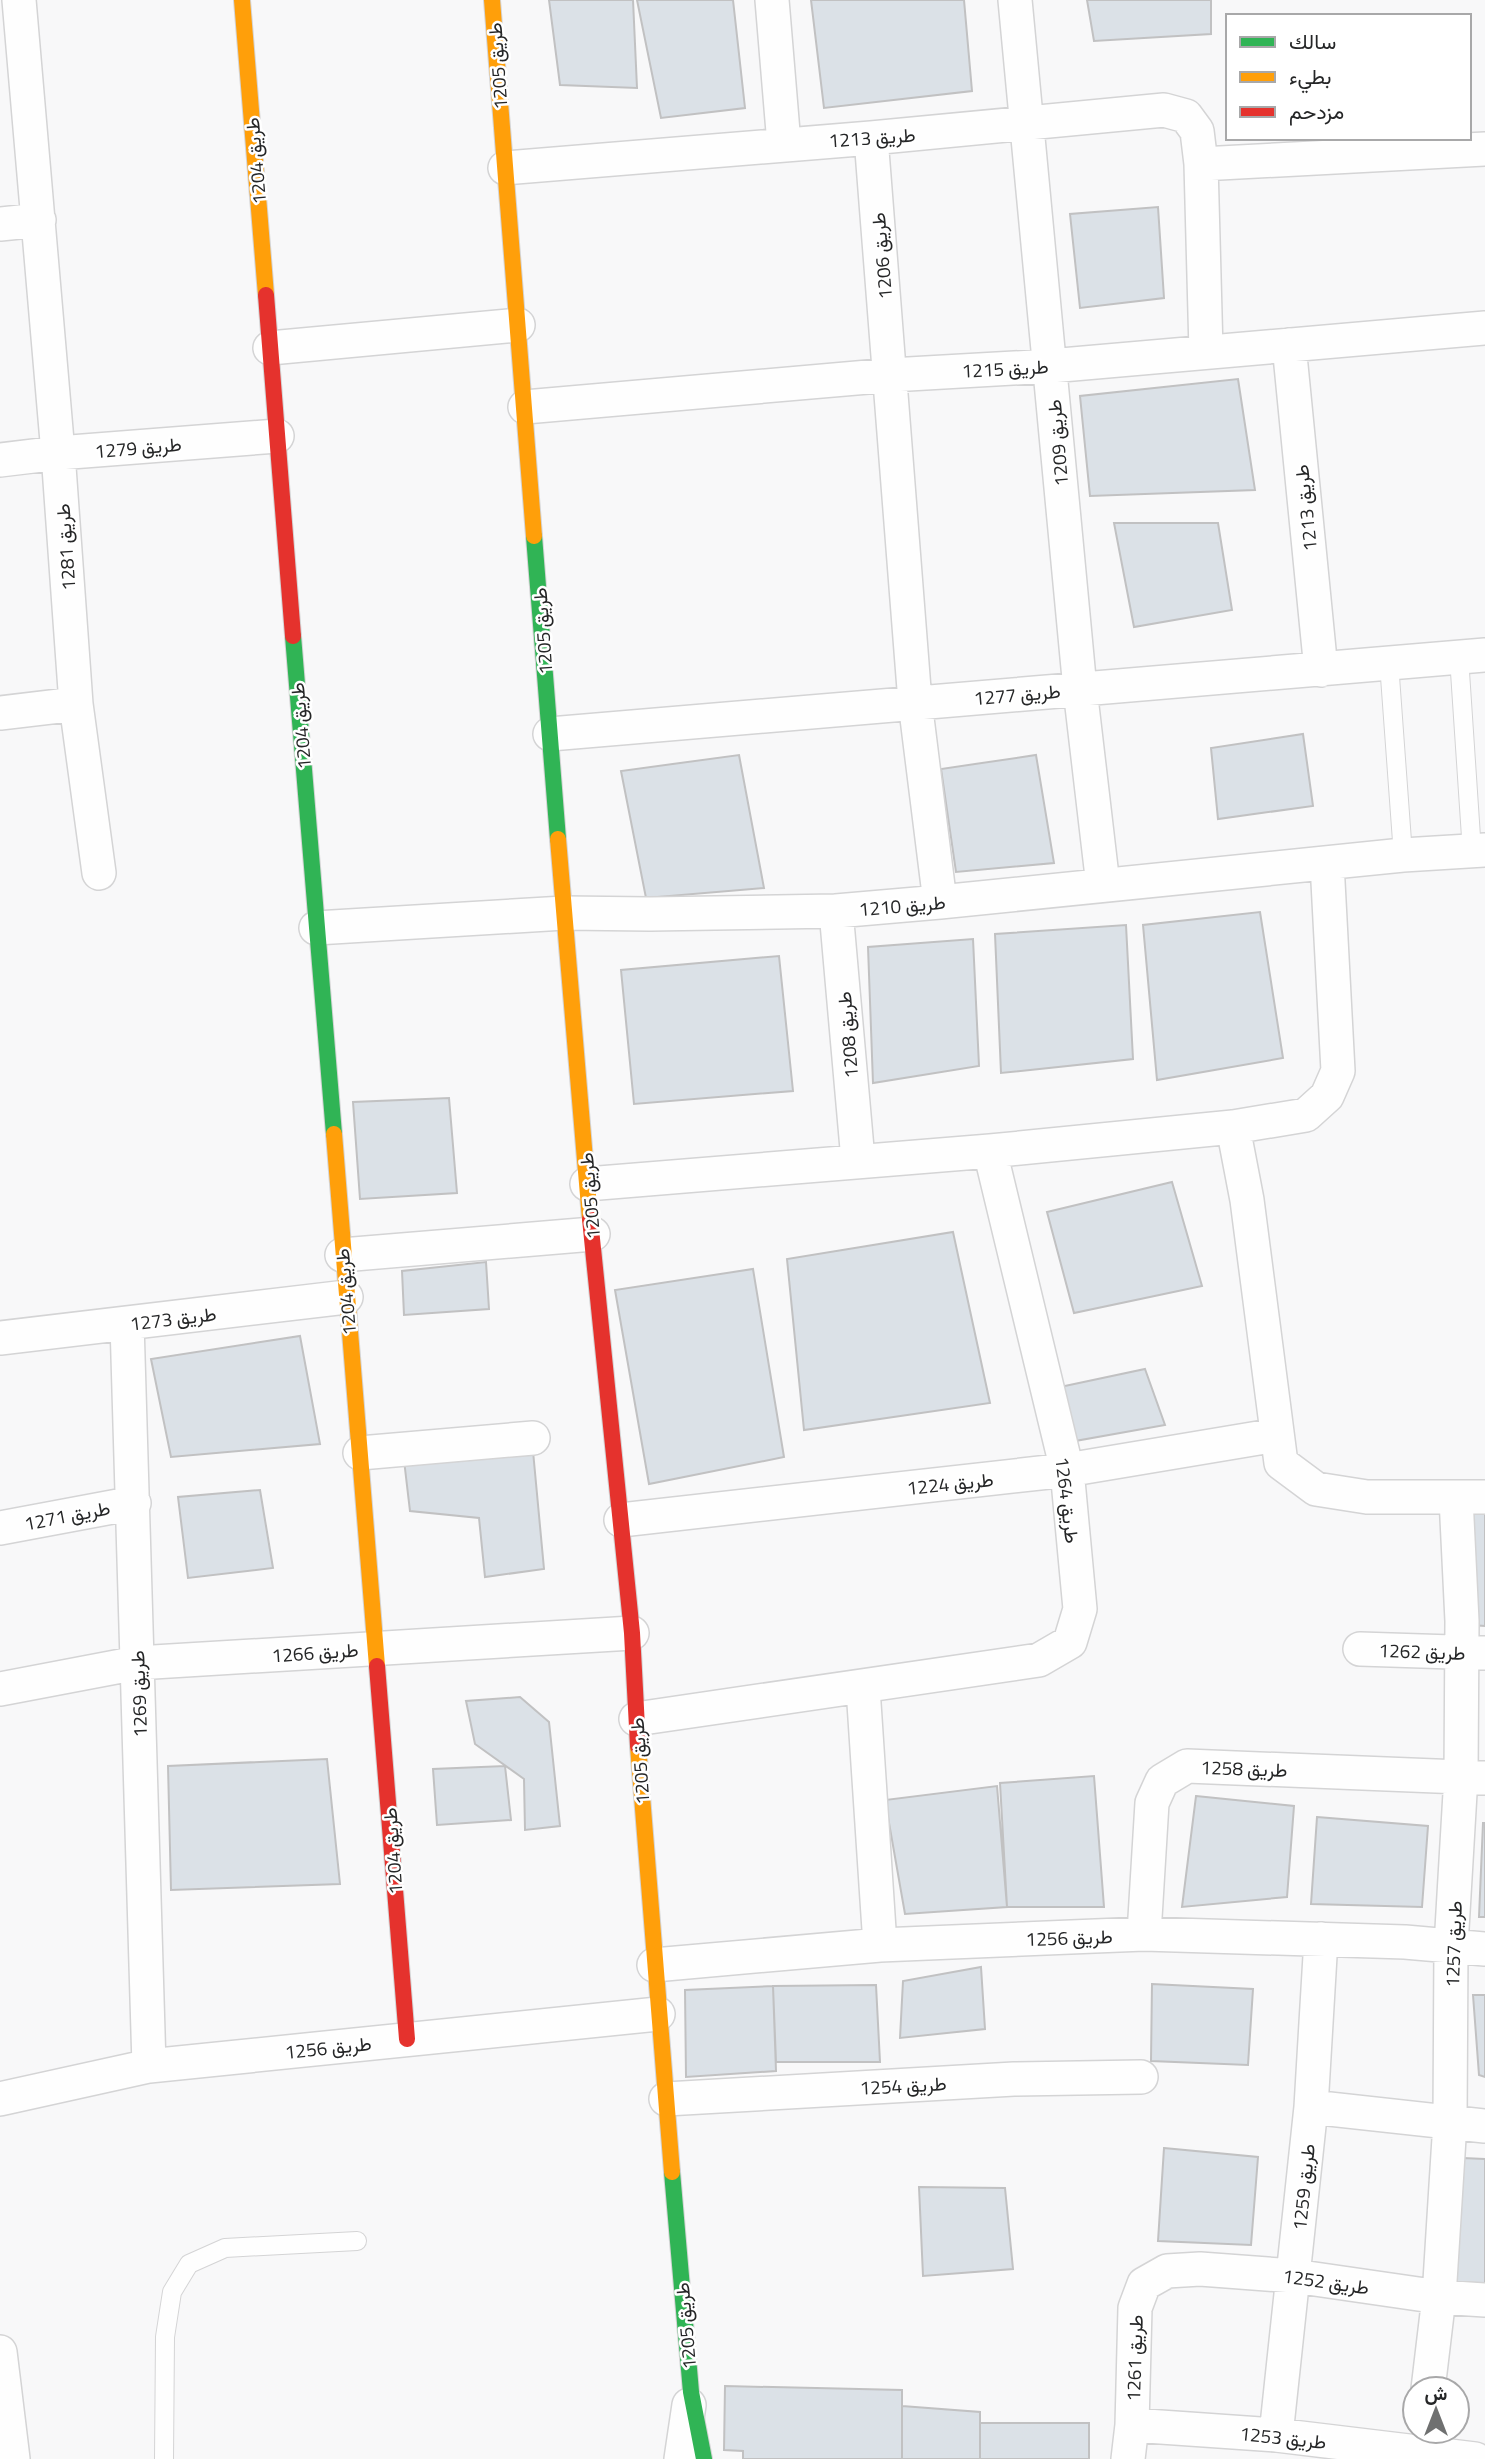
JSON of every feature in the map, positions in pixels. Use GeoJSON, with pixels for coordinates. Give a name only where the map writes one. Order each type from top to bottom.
{"type":"FeatureCollection","features":[{"type":"Feature","properties":{"kind":"street","name":"طريق 1281"},"geometry":{"type":"LineString","coordinates":[[19,0],[58,453],[76,704],[99,873]]}},
{"type":"Feature","properties":{"kind":"street","name":"طريق 1204"},"geometry":{"type":"LineString","coordinates":[[242,0],[407,2039]]}},
{"type":"Feature","properties":{"kind":"street","name":"طريق 1205"},"geometry":{"type":"LineString","coordinates":[[492,0],[587,1184],[632,1633],[658,2014],[691,2392],[704,2459]]}},
{"type":"Feature","properties":{"kind":"street"},"geometry":{"type":"LineString","coordinates":[[772,0],[784,144]]}},
{"type":"Feature","properties":{"kind":"street","name":"طريق 1209"},"geometry":{"type":"LineString","coordinates":[[1016,0],[1080,689],[1103,885]]}},
{"type":"Feature","properties":{"kind":"street","name":"طريق 1213"},"geometry":{"type":"LineString","coordinates":[[505,168],[871,138],[1164,110],[1186,116],[1198,131],[1206,351]]}},
{"type":"Feature","properties":{"kind":"street","name":"طريق 1206"},"geometry":{"type":"LineString","coordinates":[[871,138],[915,702],[940,902]]}},
{"type":"Feature","properties":{"kind":"street"},"geometry":{"type":"LineString","coordinates":[[1201,164],[1485,149]]}},
{"type":"Feature","properties":{"kind":"street"},"geometry":{"type":"LineString","coordinates":[[0,224],[39,220]]}},
{"type":"Feature","properties":{"kind":"street"},"geometry":{"type":"LineString","coordinates":[[270,348],[518,325]]}},
{"type":"Feature","properties":{"kind":"street","name":"طريق 1215"},"geometry":{"type":"LineString","coordinates":[[524,407],[891,375],[1049,366],[1485,328]]}},
{"type":"Feature","properties":{"kind":"street","name":"طريق 1213"},"geometry":{"type":"LineString","coordinates":[[1289,345],[1321,670]]}},
{"type":"Feature","properties":{"kind":"street","name":"طريق 1279"},"geometry":{"type":"LineString","coordinates":[[0,460],[277,436]]}},
{"type":"Feature","properties":{"kind":"street","name":"طريق 1277"},"geometry":{"type":"LineString","coordinates":[[550,734],[1472,656]]}},
{"type":"Feature","properties":{"kind":"street"},"geometry":{"type":"LineString","coordinates":[[0,713],[76,704]]}},
{"type":"Feature","properties":{"kind":"street","name":"طريق 1210"},"geometry":{"type":"LineString","coordinates":[[316,928],[564,913],[836,911],[1403,855],[1478,851]]}},
{"type":"Feature","properties":{"kind":"street"},"geometry":{"type":"LineString","coordinates":[[587,1184],[990,1151],[1233,1127],[1306,1115],[1333,1083],[1327,863]]}},
{"type":"Feature","properties":{"kind":"street","name":"طريق 1208"},"geometry":{"type":"LineString","coordinates":[[836,911],[858,1160]]}},
{"type":"Feature","properties":{"kind":"street"},"geometry":{"type":"LineString","coordinates":[[1233,1127],[1247,1200],[1281,1463],[1316,1489],[1367,1497],[1470,1498]]}},
{"type":"Feature","properties":{"kind":"street","name":"طريق 1264"},"geometry":{"type":"LineString","coordinates":[[636,1719],[863,1688],[1039,1660],[1070,1642],[1080,1609],[1066,1470],[990,1151]]}},
{"type":"Feature","properties":{"kind":"street"},"geometry":{"type":"LineString","coordinates":[[342,1255],[593,1234]]}},
{"type":"Feature","properties":{"kind":"street","name":"طريق 1273"},"geometry":{"type":"LineString","coordinates":[[0,1338],[346,1297]]}},
{"type":"Feature","properties":{"kind":"street","name":"طريق 1269"},"geometry":{"type":"LineString","coordinates":[[127,1323],[149,2066]]}},
{"type":"Feature","properties":{"kind":"street","name":"طريق 1224"},"geometry":{"type":"LineString","coordinates":[[621,1520],[1066,1470],[1277,1434]]}},
{"type":"Feature","properties":{"kind":"street"},"geometry":{"type":"LineString","coordinates":[[360,1453],[533,1438]]}},
{"type":"Feature","properties":{"kind":"street","name":"طريق 1257"},"geometry":{"type":"LineString","coordinates":[[1430,2375],[1439,2297],[1450,2122],[1451,1946],[1473,1777],[1470,1498]]}},
{"type":"Feature","properties":{"kind":"street","name":"طريق 1271"},"geometry":{"type":"LineString","coordinates":[[0,1528],[134,1503]]}},
{"type":"Feature","properties":{"kind":"street","name":"طريق 1266"},"geometry":{"type":"LineString","coordinates":[[0,1689],[137,1663],[632,1633]]}},
{"type":"Feature","properties":{"kind":"street","name":"طريق 1262"},"geometry":{"type":"LineString","coordinates":[[1360,1649],[1473,1652]]}},
{"type":"Feature","properties":{"kind":"street"},"geometry":{"type":"LineString","coordinates":[[863,1688],[880,1945]]}},
{"type":"Feature","properties":{"kind":"street","name":"طريق 1258"},"geometry":{"type":"LineString","coordinates":[[1144,1934],[1152,1803],[1162,1781],[1187,1766],[1473,1777]]}},
{"type":"Feature","properties":{"kind":"street","name":"طريق 1256"},"geometry":{"type":"LineString","coordinates":[[654,1965],[880,1945],[1144,1934],[1321,1939],[1485,1949]]}},
{"type":"Feature","properties":{"kind":"street","name":"طريق 1259"},"geometry":{"type":"LineString","coordinates":[[1276,2435],[1311,2107],[1321,1939]]}},
{"type":"Feature","properties":{"kind":"street","name":"طريق 1256"},"geometry":{"type":"LineString","coordinates":[[0,2099],[149,2066],[658,2014]]}},
{"type":"Feature","properties":{"kind":"street","name":"طريق 1254"},"geometry":{"type":"LineString","coordinates":[[666,2099],[1014,2079],[1141,2077]]}},
{"type":"Feature","properties":{"kind":"street"},"geometry":{"type":"LineString","coordinates":[[1311,2107],[1485,2126]]}},
{"type":"Feature","properties":{"kind":"street","name":"طريق 1252"},"geometry":{"type":"LineString","coordinates":[[1167,2271],[1200,2269],[1294,2276],[1439,2297],[1485,2300]]}},
{"type":"Feature","properties":{"kind":"street","name":"طريق 1261"},"geometry":{"type":"LineString","coordinates":[[1128,2459],[1132,2425],[1135,2308],[1144,2284],[1167,2271]]}},
{"type":"Feature","properties":{"kind":"street"},"geometry":{"type":"LineString","coordinates":[[0,2352],[13,2459]]}},
{"type":"Feature","properties":{"kind":"street","name":"طريق 1205"},"geometry":{"type":"LineString","coordinates":[[681,2459],[691,2392]]}},
{"type":"Feature","properties":{"kind":"street","name":"طريق 1253"},"geometry":{"type":"LineString","coordinates":[[1132,2425],[1422,2447],[1475,2459]]}},
{"type":"Feature","properties":{"kind":"lane"},"geometry":{"type":"LineString","coordinates":[[1472,656],[1478,851]]}},
{"type":"Feature","properties":{"kind":"lane"},"geometry":{"type":"LineString","coordinates":[[1389,663],[1403,855]]}},
{"type":"Feature","properties":{"kind":"lane"},"geometry":{"type":"LineString","coordinates":[[164,2459],[165,2337],[172,2292],[189,2264],[225,2248],[357,2241]]}},
{"type":"Feature","properties":{"kind":"building"},"geometry":{"type":"Polygon","coordinates":[[[549,0],[633,0],[637,88],[560,85],[549,0]]]}},
{"type":"Feature","properties":{"kind":"building"},"geometry":{"type":"Polygon","coordinates":[[[637,0],[733,0],[745,108],[661,118],[637,0]]]}},
{"type":"Feature","properties":{"kind":"building"},"geometry":{"type":"Polygon","coordinates":[[[811,0],[964,0],[972,91],[824,108],[811,0]]]}},
{"type":"Feature","properties":{"kind":"building"},"geometry":{"type":"Polygon","coordinates":[[[1087,0],[1211,0],[1211,34],[1094,41],[1087,0]]]}},
{"type":"Feature","properties":{"kind":"building"},"geometry":{"type":"Polygon","coordinates":[[[1158,207],[1164,298],[1080,308],[1070,214],[1158,207]]]}},
{"type":"Feature","properties":{"kind":"building"},"geometry":{"type":"Polygon","coordinates":[[[1238,379],[1255,490],[1090,496],[1080,396],[1238,379]]]}},
{"type":"Feature","properties":{"kind":"building"},"geometry":{"type":"Polygon","coordinates":[[[1114,523],[1218,523],[1232,610],[1134,627],[1114,523]]]}},
{"type":"Feature","properties":{"kind":"building"},"geometry":{"type":"Polygon","coordinates":[[[1303,734],[1313,806],[1218,819],[1211,748],[1303,734]]]}},
{"type":"Feature","properties":{"kind":"building"},"geometry":{"type":"Polygon","coordinates":[[[739,755],[764,888],[646,898],[621,771],[739,755]]]}},
{"type":"Feature","properties":{"kind":"building"},"geometry":{"type":"Polygon","coordinates":[[[1036,755],[1054,863],[956,872],[941,769],[1036,755]]]}},
{"type":"Feature","properties":{"kind":"building"},"geometry":{"type":"Polygon","coordinates":[[[1260,912],[1283,1058],[1157,1080],[1143,925],[1260,912]]]}},
{"type":"Feature","properties":{"kind":"building"},"geometry":{"type":"Polygon","coordinates":[[[1126,925],[1133,1059],[1001,1073],[995,934],[1126,925]]]}},
{"type":"Feature","properties":{"kind":"building"},"geometry":{"type":"Polygon","coordinates":[[[973,939],[979,1066],[873,1083],[868,947],[973,939]]]}},
{"type":"Feature","properties":{"kind":"building"},"geometry":{"type":"Polygon","coordinates":[[[779,956],[793,1091],[634,1104],[621,970],[779,956]]]}},
{"type":"Feature","properties":{"kind":"building"},"geometry":{"type":"Polygon","coordinates":[[[449,1098],[457,1193],[360,1199],[353,1102],[449,1098]]]}},
{"type":"Feature","properties":{"kind":"building"},"geometry":{"type":"Polygon","coordinates":[[[1172,1182],[1202,1286],[1074,1313],[1047,1212],[1172,1182]]]}},
{"type":"Feature","properties":{"kind":"building"},"geometry":{"type":"Polygon","coordinates":[[[953,1232],[990,1403],[804,1430],[787,1259],[953,1232]]]}},
{"type":"Feature","properties":{"kind":"building"},"geometry":{"type":"Polygon","coordinates":[[[486,1262],[489,1309],[404,1315],[402,1271],[486,1262]]]}},
{"type":"Feature","properties":{"kind":"building"},"geometry":{"type":"Polygon","coordinates":[[[753,1269],[784,1457],[649,1484],[615,1290],[753,1269]]]}},
{"type":"Feature","properties":{"kind":"building"},"geometry":{"type":"Polygon","coordinates":[[[300,1336],[320,1444],[171,1457],[151,1359],[300,1336]]]}},
{"type":"Feature","properties":{"kind":"building"},"geometry":{"type":"Polygon","coordinates":[[[1145,1369],[1165,1425],[1075,1441],[1060,1387],[1145,1369]]]}},
{"type":"Feature","properties":{"kind":"building"},"geometry":{"type":"Polygon","coordinates":[[[533,1451],[544,1569],[485,1577],[479,1518],[410,1511],[404,1460],[533,1451]]]}},
{"type":"Feature","properties":{"kind":"building"},"geometry":{"type":"Polygon","coordinates":[[[260,1490],[273,1568],[188,1578],[178,1497],[260,1490]]]}},
{"type":"Feature","properties":{"kind":"building"},"geometry":{"type":"Polygon","coordinates":[[[1464,1501],[1485,1505],[1485,1626],[1471,1625],[1464,1501]]]}},
{"type":"Feature","properties":{"kind":"building"},"geometry":{"type":"Polygon","coordinates":[[[520,1697],[549,1722],[560,1826],[525,1830],[524,1779],[475,1744],[466,1701],[520,1697]]]}},
{"type":"Feature","properties":{"kind":"building"},"geometry":{"type":"Polygon","coordinates":[[[327,1759],[340,1884],[171,1890],[168,1766],[327,1759]]]}},
{"type":"Feature","properties":{"kind":"building"},"geometry":{"type":"Polygon","coordinates":[[[505,1766],[511,1820],[437,1825],[433,1769],[505,1766]]]}},
{"type":"Feature","properties":{"kind":"building"},"geometry":{"type":"Polygon","coordinates":[[[1094,1776],[1104,1907],[1007,1907],[1000,1783],[1094,1776]]]}},
{"type":"Feature","properties":{"kind":"building"},"geometry":{"type":"Polygon","coordinates":[[[997,1786],[1007,1907],[905,1914],[885,1800],[997,1786]]]}},
{"type":"Feature","properties":{"kind":"building"},"geometry":{"type":"Polygon","coordinates":[[[1196,1796],[1294,1806],[1287,1897],[1182,1907],[1196,1796]]]}},
{"type":"Feature","properties":{"kind":"building"},"geometry":{"type":"Polygon","coordinates":[[[1317,1817],[1428,1826],[1422,1907],[1311,1904],[1317,1817]]]}},
{"type":"Feature","properties":{"kind":"building"},"geometry":{"type":"Polygon","coordinates":[[[1483,1823],[1485,1917],[1479,1917],[1483,1823]]]}},
{"type":"Feature","properties":{"kind":"building"},"geometry":{"type":"Polygon","coordinates":[[[981,1967],[985,2029],[900,2038],[903,1981],[981,1967]]]}},
{"type":"Feature","properties":{"kind":"building"},"geometry":{"type":"Polygon","coordinates":[[[1152,1984],[1253,1989],[1248,2065],[1151,2061],[1152,1984]]]}},
{"type":"Feature","properties":{"kind":"building"},"geometry":{"type":"Polygon","coordinates":[[[876,1985],[880,2062],[776,2062],[773,1986],[876,1985]]]}},
{"type":"Feature","properties":{"kind":"building"},"geometry":{"type":"Polygon","coordinates":[[[773,1986],[776,2071],[686,2077],[685,1990],[773,1986]]]}},
{"type":"Feature","properties":{"kind":"building"},"geometry":{"type":"Polygon","coordinates":[[[1473,1995],[1485,1995],[1485,2077],[1479,2075],[1473,1995]]]}},
{"type":"Feature","properties":{"kind":"building"},"geometry":{"type":"Polygon","coordinates":[[[1164,2148],[1258,2157],[1251,2245],[1158,2241],[1164,2148]]]}},
{"type":"Feature","properties":{"kind":"building"},"geometry":{"type":"Polygon","coordinates":[[[1463,2158],[1485,2159],[1485,2284],[1454,2289],[1463,2158]]]}},
{"type":"Feature","properties":{"kind":"building"},"geometry":{"type":"Polygon","coordinates":[[[919,2187],[1005,2188],[1013,2269],[923,2276],[919,2187]]]}},
{"type":"Feature","properties":{"kind":"building"},"geometry":{"type":"Polygon","coordinates":[[[725,2386],[902,2390],[902,2459],[743,2459],[743,2451],[724,2450],[725,2386]]]}},
{"type":"Feature","properties":{"kind":"building"},"geometry":{"type":"Polygon","coordinates":[[[902,2406],[980,2412],[980,2459],[902,2459],[902,2406]]]}},
{"type":"Feature","properties":{"kind":"building"},"geometry":{"type":"Polygon","coordinates":[[[980,2423],[1089,2423],[1089,2459],[980,2459],[980,2423]]]}},
{"type":"Feature","properties":{"kind":"traffic: fast"},"geometry":{"type":"LineString","coordinates":[[534,536],[558,839]]}},
{"type":"Feature","properties":{"kind":"traffic: fast"},"geometry":{"type":"LineString","coordinates":[[293,636],[334,1134]]}},
{"type":"Feature","properties":{"kind":"traffic: fast"},"geometry":{"type":"LineString","coordinates":[[672,2172],[691,2392],[704,2459]]}},
{"type":"Feature","properties":{"kind":"traffic: slow"},"geometry":{"type":"LineString","coordinates":[[242,0],[266,295]]}},
{"type":"Feature","properties":{"kind":"traffic: slow"},"geometry":{"type":"LineString","coordinates":[[492,0],[534,536]]}},
{"type":"Feature","properties":{"kind":"traffic: slow"},"geometry":{"type":"LineString","coordinates":[[558,839],[590,1219]]}},
{"type":"Feature","properties":{"kind":"traffic: slow"},"geometry":{"type":"LineString","coordinates":[[334,1134],[377,1666]]}},
{"type":"Feature","properties":{"kind":"traffic: slow"},"geometry":{"type":"LineString","coordinates":[[638,1746],[672,2172]]}},
{"type":"Feature","properties":{"kind":"traffic: jam"},"geometry":{"type":"LineString","coordinates":[[266,295],[293,636]]}},
{"type":"Feature","properties":{"kind":"traffic: jam"},"geometry":{"type":"LineString","coordinates":[[590,1219],[632,1633],[638,1746]]}},
{"type":"Feature","properties":{"kind":"traffic: jam"},"geometry":{"type":"LineString","coordinates":[[377,1666],[407,2039]]}}]}
